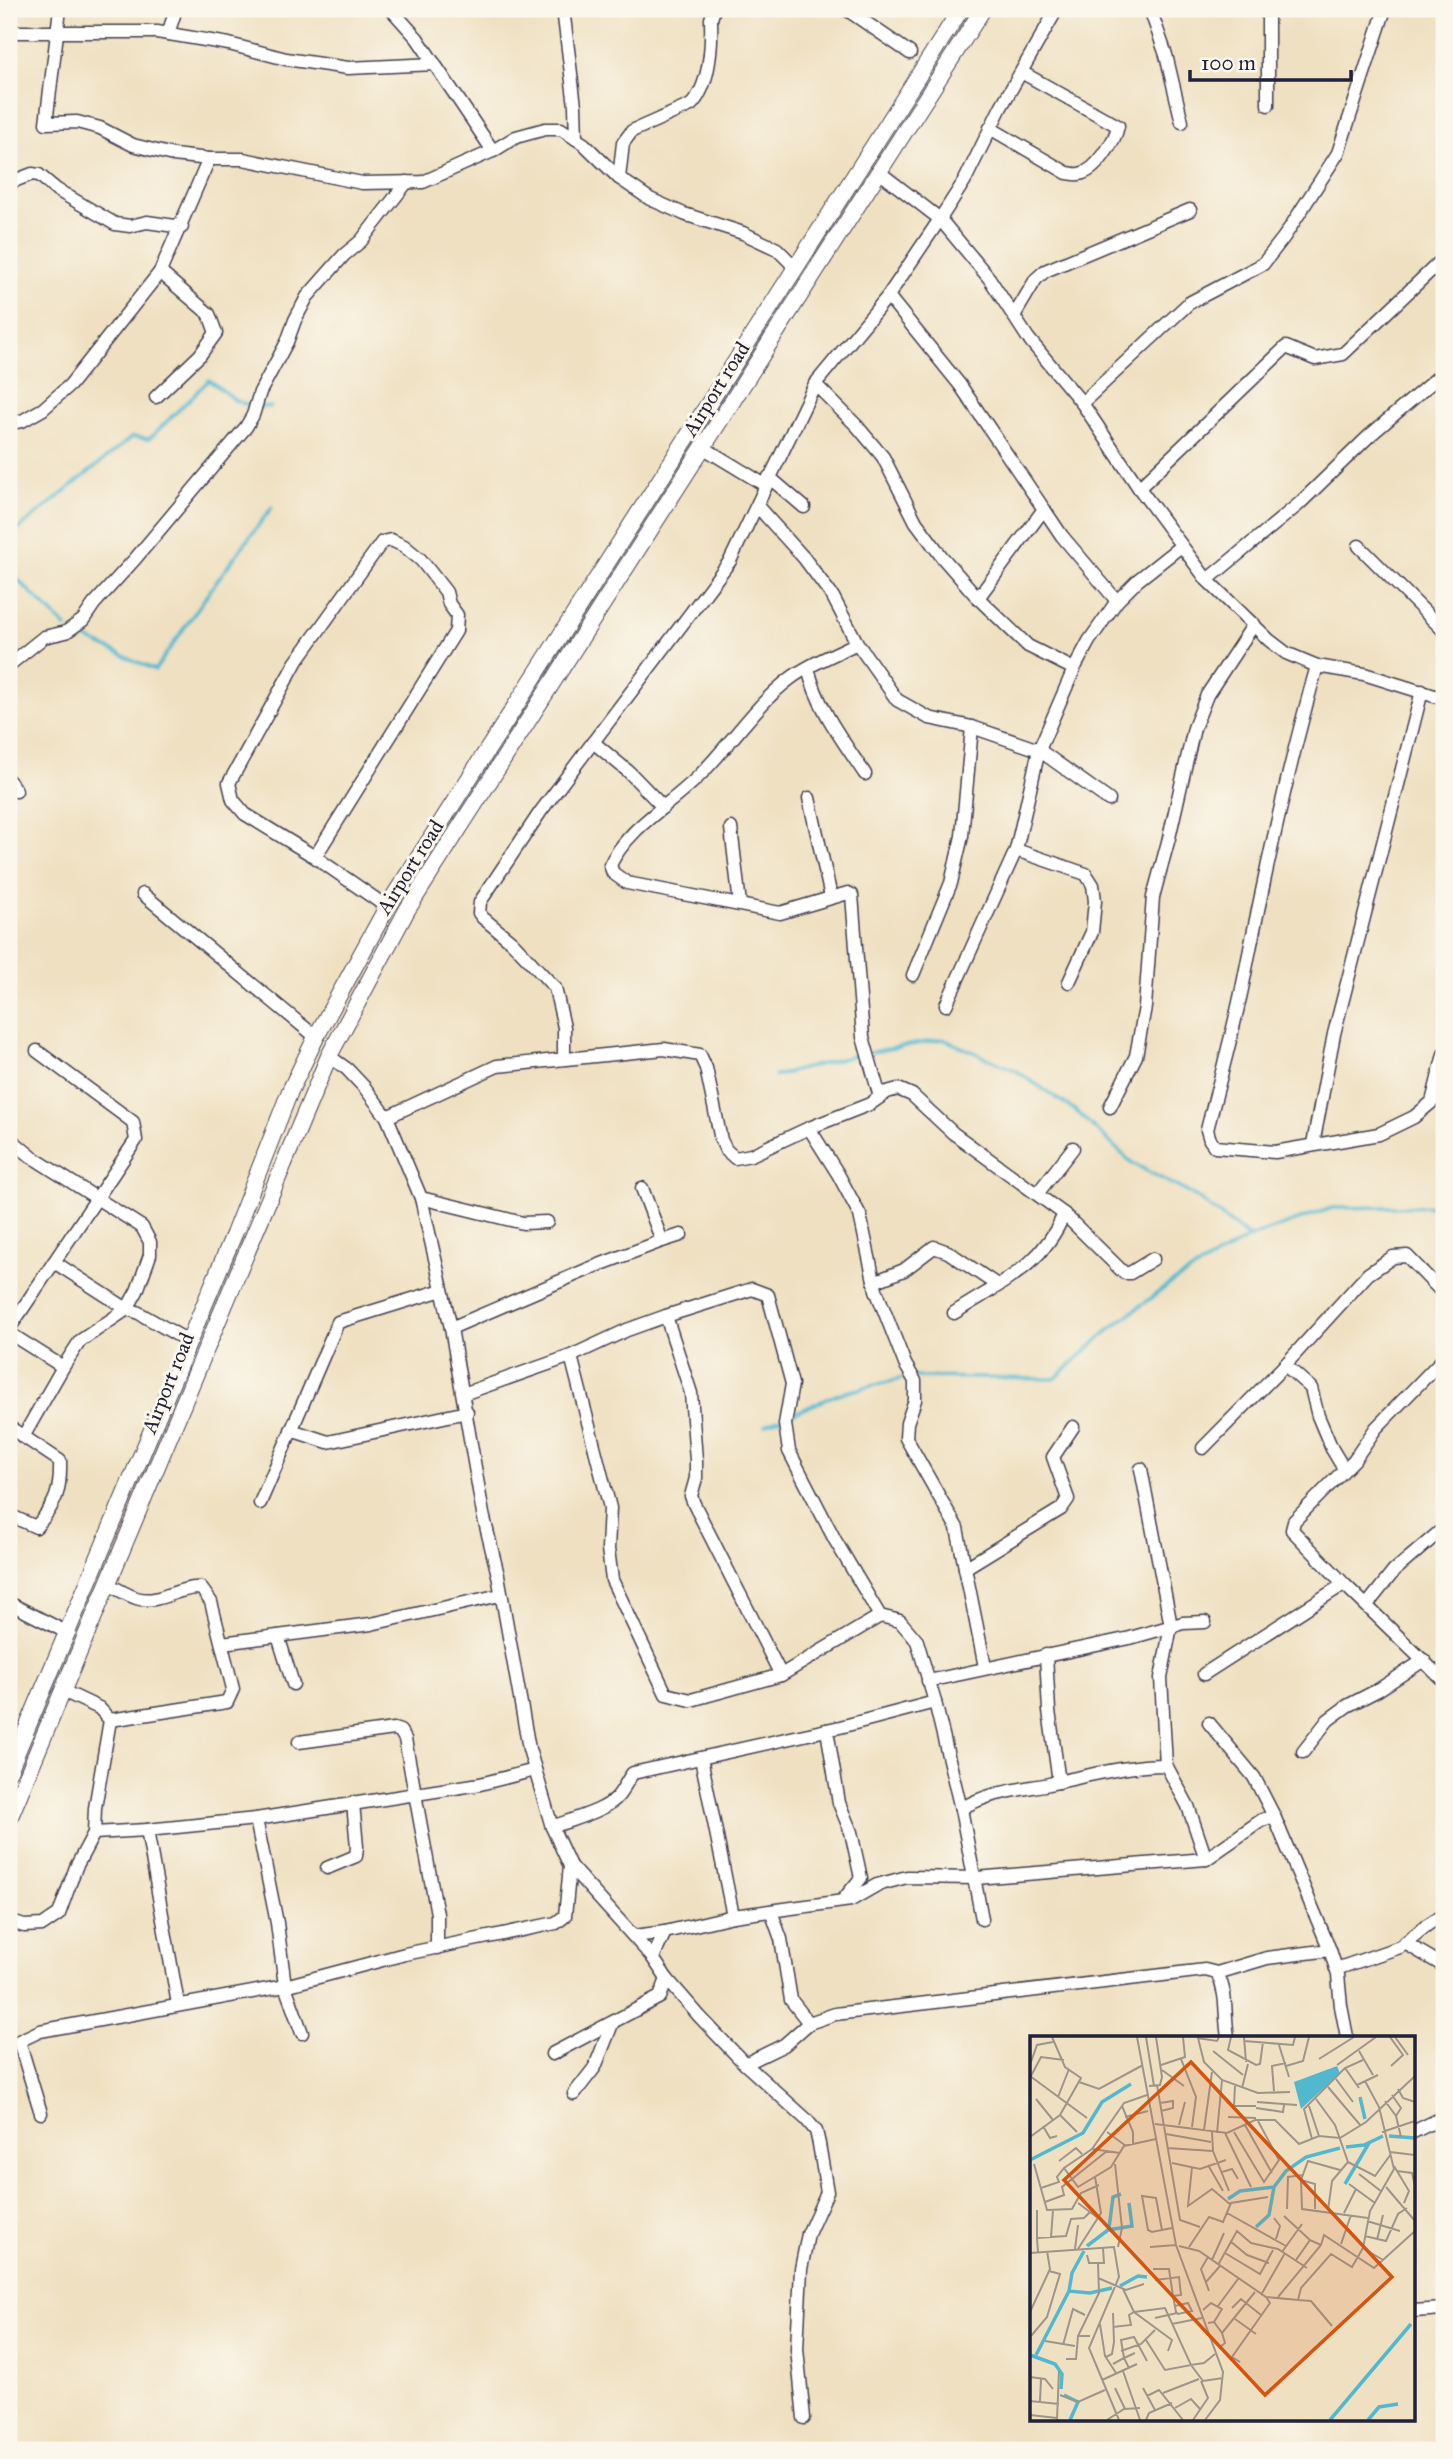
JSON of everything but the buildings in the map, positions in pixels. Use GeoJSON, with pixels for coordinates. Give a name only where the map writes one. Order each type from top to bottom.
{"type":"FeatureCollection","features":[{"type":"Feature","properties":{"kind":"main road","name":"Airport road"},"geometry":{"type":"LineString","coordinates":[[9,1771],[234,1234],[290,1091],[316,1037],[387,907],[961,9]]}},
{"type":"Feature","properties":{"kind":"main road","name":"Airport road"},"geometry":{"type":"LineString","coordinates":[[9,1819],[329,1056],[407,910],[983,9]]}},
{"type":"Feature","properties":{"kind":"main road"},"geometry":{"type":"LineString","coordinates":[[946,31],[963,41]]}},
{"type":"Feature","properties":{"kind":"main road"},"geometry":{"type":"LineString","coordinates":[[560,637],[575,646]]}},
{"type":"Feature","properties":{"kind":"main road"},"geometry":{"type":"LineString","coordinates":[[234,1234],[251,1242]]}},
{"type":"Feature","properties":{"kind":"main road"},"geometry":{"type":"LineString","coordinates":[[21,1740],[38,1747]]}},
{"type":"Feature","properties":{"kind":"street"},"geometry":{"type":"LineString","coordinates":[[60,9],[46,123],[77,122],[100,128],[133,145],[173,155],[243,159],[362,183],[423,182],[493,151],[516,137],[545,129],[561,130],[576,139],[619,178],[650,199],[684,214],[743,233],[776,249],[790,262],[794,270]]}},
{"type":"Feature","properties":{"kind":"street"},"geometry":{"type":"LineString","coordinates":[[168,34],[176,9]]}},
{"type":"Feature","properties":{"kind":"street"},"geometry":{"type":"LineString","coordinates":[[391,9],[417,38],[493,151]]}},
{"type":"Feature","properties":{"kind":"street"},"geometry":{"type":"LineString","coordinates":[[563,9],[575,106],[576,139]]}},
{"type":"Feature","properties":{"kind":"street"},"geometry":{"type":"LineString","coordinates":[[619,178],[623,143],[632,131],[691,105],[698,98],[704,84],[714,9]]}},
{"type":"Feature","properties":{"kind":"street"},"geometry":{"type":"LineString","coordinates":[[846,9],[910,52]]}},
{"type":"Feature","properties":{"kind":"street"},"geometry":{"type":"LineString","coordinates":[[564,1057],[564,1027],[555,988],[512,942],[484,918],[479,907],[480,902],[526,833],[730,561],[815,384],[888,296],[940,219],[965,180],[990,128],[1057,9]]}},
{"type":"Feature","properties":{"kind":"street"},"geometry":{"type":"LineString","coordinates":[[1150,9],[1166,55],[1182,122]]}},
{"type":"Feature","properties":{"kind":"street"},"geometry":{"type":"LineString","coordinates":[[1268,9],[1268,105]]}},
{"type":"Feature","properties":{"kind":"street"},"geometry":{"type":"LineString","coordinates":[[1082,403],[1189,303],[1263,264],[1284,237],[1338,153],[1366,74],[1385,9]]}},
{"type":"Feature","properties":{"kind":"street"},"geometry":{"type":"LineString","coordinates":[[9,32],[168,34],[229,44],[286,59],[348,68],[435,64]]}},
{"type":"Feature","properties":{"kind":"street"},"geometry":{"type":"LineString","coordinates":[[990,128],[1067,173],[1079,174],[1093,167],[1116,136],[1118,126],[1023,72]]}},
{"type":"Feature","properties":{"kind":"street"},"geometry":{"type":"LineString","coordinates":[[9,423],[22,421],[43,409],[70,385],[160,272],[182,227],[209,159]]}},
{"type":"Feature","properties":{"kind":"street"},"geometry":{"type":"LineString","coordinates":[[879,172],[940,219],[989,278],[1028,338],[1082,403],[1181,547],[1207,580],[1254,624],[1286,653],[1317,666],[1364,674],[1444,699]]}},
{"type":"Feature","properties":{"kind":"street"},"geometry":{"type":"LineString","coordinates":[[9,183],[32,174],[115,224],[130,226],[147,222],[182,227]]}},
{"type":"Feature","properties":{"kind":"street"},"geometry":{"type":"LineString","coordinates":[[9,665],[44,637],[66,632],[83,620],[211,469],[253,415],[260,392],[307,297],[344,255],[361,241],[407,182]]}},
{"type":"Feature","properties":{"kind":"street"},"geometry":{"type":"LineString","coordinates":[[1014,316],[1036,279],[1045,271],[1190,210]]}},
{"type":"Feature","properties":{"kind":"street"},"geometry":{"type":"LineString","coordinates":[[1139,488],[1286,347],[1315,359],[1343,354],[1444,258]]}},
{"type":"Feature","properties":{"kind":"street"},"geometry":{"type":"LineString","coordinates":[[156,397],[200,355],[216,333],[209,314],[160,272]]}},
{"type":"Feature","properties":{"kind":"street"},"geometry":{"type":"LineString","coordinates":[[888,296],[960,385],[1062,536],[1117,601]]}},
{"type":"Feature","properties":{"kind":"street"},"geometry":{"type":"LineString","coordinates":[[1207,580],[1299,504],[1368,437],[1444,372]]}},
{"type":"Feature","properties":{"kind":"street"},"geometry":{"type":"LineString","coordinates":[[815,384],[857,426],[883,457],[916,522],[978,598],[1028,646],[1074,669]]}},
{"type":"Feature","properties":{"kind":"street"},"geometry":{"type":"LineString","coordinates":[[704,448],[767,481],[804,507]]}},
{"type":"Feature","properties":{"kind":"street"},"geometry":{"type":"LineString","coordinates":[[757,506],[804,558],[833,597],[858,643],[897,700],[929,718],[972,727],[1040,750],[1109,800]]}},
{"type":"Feature","properties":{"kind":"street"},"geometry":{"type":"LineString","coordinates":[[978,598],[1044,509]]}},
{"type":"Feature","properties":{"kind":"street"},"geometry":{"type":"LineString","coordinates":[[315,857],[456,631],[457,615],[449,604],[446,592],[421,560],[404,546],[391,540],[382,542],[296,663],[229,783],[233,800],[246,814],[387,907]]}},
{"type":"Feature","properties":{"kind":"street"},"geometry":{"type":"LineString","coordinates":[[1359,546],[1444,631]]}},
{"type":"Feature","properties":{"kind":"street"},"geometry":{"type":"LineString","coordinates":[[946,1005],[1016,850],[1040,750],[1074,669],[1089,641],[1117,601],[1138,580],[1181,547]]}},
{"type":"Feature","properties":{"kind":"street"},"geometry":{"type":"LineString","coordinates":[[1110,1107],[1136,1056],[1144,1007],[1153,897],[1194,729],[1207,695],[1254,624]]}},
{"type":"Feature","properties":{"kind":"street"},"geometry":{"type":"LineString","coordinates":[[858,643],[791,678],[700,775],[618,850],[610,865],[613,873],[626,883],[780,913],[831,897],[848,893],[852,895],[863,1037],[880,1097]]}},
{"type":"Feature","properties":{"kind":"street"},"geometry":{"type":"LineString","coordinates":[[1317,666],[1290,758],[1243,986],[1207,1130],[1210,1140],[1215,1147],[1275,1152],[1379,1134],[1414,1117],[1432,1102],[1444,1054]]}},
{"type":"Feature","properties":{"kind":"street"},"geometry":{"type":"LineString","coordinates":[[808,668],[816,692],[834,727],[865,774]]}},
{"type":"Feature","properties":{"kind":"street"},"geometry":{"type":"LineString","coordinates":[[1312,1144],[1334,1034],[1422,691]]}},
{"type":"Feature","properties":{"kind":"street"},"geometry":{"type":"LineString","coordinates":[[913,975],[951,883],[960,848],[972,727]]}},
{"type":"Feature","properties":{"kind":"street"},"geometry":{"type":"LineString","coordinates":[[593,742],[629,772],[663,807]]}},
{"type":"Feature","properties":{"kind":"street"},"geometry":{"type":"LineString","coordinates":[[809,798],[831,897]]}},
{"type":"Feature","properties":{"kind":"street"},"geometry":{"type":"LineString","coordinates":[[731,828],[740,904]]}},
{"type":"Feature","properties":{"kind":"street"},"geometry":{"type":"LineString","coordinates":[[1016,850],[1086,874],[1093,885],[1095,901],[1092,932],[1069,982]]}},
{"type":"Feature","properties":{"kind":"street"},"geometry":{"type":"LineString","coordinates":[[143,894],[316,1037]]}},
{"type":"Feature","properties":{"kind":"street"},"geometry":{"type":"LineString","coordinates":[[387,1117],[497,1066],[564,1057],[664,1049],[700,1055],[706,1068],[721,1140],[734,1158],[751,1155],[870,1104],[898,1089],[912,1096],[953,1133],[1064,1214],[1124,1273],[1130,1273],[1153,1259]]}},
{"type":"Feature","properties":{"kind":"street"},"geometry":{"type":"LineString","coordinates":[[37,1051],[133,1122],[136,1140],[9,1331],[63,1367]]}},
{"type":"Feature","properties":{"kind":"street"},"geometry":{"type":"LineString","coordinates":[[329,1056],[347,1069],[387,1117],[421,1198],[451,1328],[483,1514],[498,1574],[529,1749],[538,1788],[552,1827],[570,1866],[653,1958],[667,1979],[746,2064],[816,2131],[827,2192],[808,2234],[801,2269],[797,2349],[804,2418]]}},
{"type":"Feature","properties":{"kind":"street"},"geometry":{"type":"LineString","coordinates":[[809,1128],[860,1215],[874,1282],[905,1364],[915,1381],[915,1400],[907,1423],[906,1438],[957,1528],[985,1667]]}},
{"type":"Feature","properties":{"kind":"street"},"geometry":{"type":"LineString","coordinates":[[9,1138],[32,1157],[142,1227],[149,1242],[150,1255],[137,1291],[127,1309],[80,1340],[23,1437]]}},
{"type":"Feature","properties":{"kind":"street"},"geometry":{"type":"LineString","coordinates":[[1037,1194],[1073,1148]]}},
{"type":"Feature","properties":{"kind":"street"},"geometry":{"type":"LineString","coordinates":[[642,1188],[662,1241]]}},
{"type":"Feature","properties":{"kind":"street"},"geometry":{"type":"LineString","coordinates":[[421,1198],[523,1223],[547,1222]]}},
{"type":"Feature","properties":{"kind":"street"},"geometry":{"type":"LineString","coordinates":[[954,1313],[1013,1277],[1041,1254],[1057,1232],[1064,1214]]}},
{"type":"Feature","properties":{"kind":"street"},"geometry":{"type":"LineString","coordinates":[[451,1328],[662,1241],[681,1236]]}},
{"type":"Feature","properties":{"kind":"street"},"geometry":{"type":"LineString","coordinates":[[874,1282],[904,1270],[934,1247],[948,1252],[997,1285]]}},
{"type":"Feature","properties":{"kind":"street"},"geometry":{"type":"LineString","coordinates":[[1203,1448],[1285,1365],[1368,1274],[1393,1257],[1407,1256],[1444,1294]]}},
{"type":"Feature","properties":{"kind":"street"},"geometry":{"type":"LineString","coordinates":[[54,1262],[127,1309],[188,1341]]}},
{"type":"Feature","properties":{"kind":"street"},"geometry":{"type":"LineString","coordinates":[[463,1394],[571,1356],[627,1330],[666,1316],[752,1289],[768,1295],[792,1384],[786,1424],[789,1451],[835,1540],[880,1616]]}},
{"type":"Feature","properties":{"kind":"street"},"geometry":{"type":"LineString","coordinates":[[260,1503],[338,1322],[442,1290]]}},
{"type":"Feature","properties":{"kind":"street"},"geometry":{"type":"LineString","coordinates":[[666,1316],[691,1393],[696,1469],[691,1496],[781,1675]]}},
{"type":"Feature","properties":{"kind":"street"},"geometry":{"type":"LineString","coordinates":[[571,1356],[610,1508],[609,1558],[612,1580],[666,1693],[691,1700],[781,1675],[880,1616],[900,1621],[916,1641],[935,1702],[961,1808],[982,1919]]}},
{"type":"Feature","properties":{"kind":"street"},"geometry":{"type":"LineString","coordinates":[[1444,1358],[1376,1427],[1354,1460],[1292,1526],[1292,1530],[1344,1584],[1444,1681]]}},
{"type":"Feature","properties":{"kind":"street"},"geometry":{"type":"LineString","coordinates":[[1285,1365],[1311,1388],[1318,1416],[1344,1469]]}},
{"type":"Feature","properties":{"kind":"street"},"geometry":{"type":"LineString","coordinates":[[291,1430],[328,1442],[467,1412]]}},
{"type":"Feature","properties":{"kind":"street"},"geometry":{"type":"LineString","coordinates":[[9,1427],[60,1461],[60,1487],[46,1516],[36,1527],[9,1515]]}},
{"type":"Feature","properties":{"kind":"street"},"geometry":{"type":"LineString","coordinates":[[965,1568],[1061,1509],[1068,1499],[1053,1457],[1073,1427]]}},
{"type":"Feature","properties":{"kind":"street"},"geometry":{"type":"LineString","coordinates":[[1141,1469],[1171,1626],[1161,1678],[1166,1765],[1188,1806],[1206,1859]]}},
{"type":"Feature","properties":{"kind":"street"},"geometry":{"type":"LineString","coordinates":[[1367,1605],[1394,1572],[1444,1528]]}},
{"type":"Feature","properties":{"kind":"street"},"geometry":{"type":"LineString","coordinates":[[108,1584],[139,1599],[158,1598],[189,1587],[201,1588],[211,1602],[233,1689],[227,1702],[110,1720]]}},
{"type":"Feature","properties":{"kind":"street"},"geometry":{"type":"LineString","coordinates":[[1204,1674],[1344,1584]]}},
{"type":"Feature","properties":{"kind":"street"},"geometry":{"type":"LineString","coordinates":[[222,1643],[371,1624],[500,1595]]}},
{"type":"Feature","properties":{"kind":"street"},"geometry":{"type":"LineString","coordinates":[[9,1603],[66,1632]]}},
{"type":"Feature","properties":{"kind":"street"},"geometry":{"type":"LineString","coordinates":[[928,1681],[1130,1638],[1183,1623],[1205,1622]]}},
{"type":"Feature","properties":{"kind":"street"},"geometry":{"type":"LineString","coordinates":[[278,1636],[293,1684]]}},
{"type":"Feature","properties":{"kind":"street"},"geometry":{"type":"LineString","coordinates":[[1045,1654],[1049,1711],[1059,1782]]}},
{"type":"Feature","properties":{"kind":"street"},"geometry":{"type":"LineString","coordinates":[[1303,1752],[1328,1720],[1424,1660]]}},
{"type":"Feature","properties":{"kind":"street"},"geometry":{"type":"LineString","coordinates":[[63,1690],[99,1708],[110,1720]]}},
{"type":"Feature","properties":{"kind":"street"},"geometry":{"type":"LineString","coordinates":[[552,1827],[607,1805],[618,1797],[626,1781],[634,1773],[827,1730],[935,1702]]}},
{"type":"Feature","properties":{"kind":"street"},"geometry":{"type":"LineString","coordinates":[[9,1921],[24,1926],[43,1925],[59,1914],[76,1867],[94,1833],[95,1808],[110,1720]]}},
{"type":"Feature","properties":{"kind":"street"},"geometry":{"type":"LineString","coordinates":[[1209,1723],[1254,1777],[1274,1816],[1330,1950],[1336,1969],[1347,2036]]}},
{"type":"Feature","properties":{"kind":"street"},"geometry":{"type":"LineString","coordinates":[[299,1742],[394,1729],[400,1731],[405,1738],[437,1914],[437,1948]]}},
{"type":"Feature","properties":{"kind":"street"},"geometry":{"type":"LineString","coordinates":[[827,1730],[839,1803],[851,1832],[861,1878],[842,1901]]}},
{"type":"Feature","properties":{"kind":"street"},"geometry":{"type":"LineString","coordinates":[[701,1758],[733,1916]]}},
{"type":"Feature","properties":{"kind":"street"},"geometry":{"type":"LineString","coordinates":[[961,1808],[996,1792],[1131,1767],[1166,1765]]}},
{"type":"Feature","properties":{"kind":"street"},"geometry":{"type":"LineString","coordinates":[[94,1833],[256,1819],[480,1784],[535,1770]]}},
{"type":"Feature","properties":{"kind":"street"},"geometry":{"type":"LineString","coordinates":[[327,1868],[356,1856],[353,1803]]}},
{"type":"Feature","properties":{"kind":"street"},"geometry":{"type":"LineString","coordinates":[[634,1936],[665,1932],[733,1916],[851,1900],[877,1885],[907,1877],[976,1878],[1206,1859],[1262,1820],[1274,1816]]}},
{"type":"Feature","properties":{"kind":"street"},"geometry":{"type":"LineString","coordinates":[[256,1819],[277,1923],[285,1986],[302,2033]]}},
{"type":"Feature","properties":{"kind":"street"},"geometry":{"type":"LineString","coordinates":[[147,1830],[178,2004]]}},
{"type":"Feature","properties":{"kind":"street"},"geometry":{"type":"LineString","coordinates":[[41,2113],[19,2040],[40,2031],[285,1986],[561,1920],[565,1916],[570,1866]]}},
{"type":"Feature","properties":{"kind":"street"},"geometry":{"type":"LineString","coordinates":[[771,1911],[781,1939],[791,2000],[809,2023]]}},
{"type":"Feature","properties":{"kind":"street"},"geometry":{"type":"LineString","coordinates":[[1336,1969],[1400,1947],[1444,1914]]}},
{"type":"Feature","properties":{"kind":"street"},"geometry":{"type":"LineString","coordinates":[[653,1958],[665,1932]]}},
{"type":"Feature","properties":{"kind":"street"},"geometry":{"type":"LineString","coordinates":[[1405,1943],[1444,1966]]}},
{"type":"Feature","properties":{"kind":"street"},"geometry":{"type":"LineString","coordinates":[[746,2064],[784,2045],[809,2023],[835,2014],[1205,1970],[1217,1973],[1267,1958],[1330,1950]]}},
{"type":"Feature","properties":{"kind":"street"},"geometry":{"type":"LineString","coordinates":[[1217,1973],[1225,1988],[1228,2036]]}},
{"type":"Feature","properties":{"kind":"street"},"geometry":{"type":"LineString","coordinates":[[552,2054],[660,1997],[667,1979]]}},
{"type":"Feature","properties":{"kind":"street"},"geometry":{"type":"LineString","coordinates":[[574,2094],[595,2067],[612,2024]]}},
{"type":"Feature","properties":{"kind":"street"},"geometry":{"type":"LineString","coordinates":[[1414,2132],[1444,2117]]}},
{"type":"Feature","properties":{"kind":"street"},"geometry":{"type":"LineString","coordinates":[[1414,2311],[1444,2309]]}},
{"type":"Feature","properties":{"kind":"waterway"},"geometry":{"type":"LineString","coordinates":[[9,537],[132,437],[149,439],[209,380],[236,401],[252,406]]}},
{"type":"Feature","properties":{"kind":"waterway"},"geometry":{"type":"LineString","coordinates":[[259,407],[271,407]]}},
{"type":"Feature","properties":{"kind":"waterway"},"geometry":{"type":"LineString","coordinates":[[72,632],[155,670],[272,507]]}},
{"type":"Feature","properties":{"kind":"waterway"},"geometry":{"type":"LineString","coordinates":[[9,571],[66,627]]}},
{"type":"Feature","properties":{"kind":"waterway"},"geometry":{"type":"LineString","coordinates":[[872,1052],[943,1039],[1015,1070],[1076,1111],[1132,1163],[1195,1196],[1249,1237]]}},
{"type":"Feature","properties":{"kind":"waterway"},"geometry":{"type":"LineString","coordinates":[[775,1076],[864,1053]]}},
{"type":"Feature","properties":{"kind":"waterway"},"geometry":{"type":"LineString","coordinates":[[916,1377],[1055,1379],[1111,1328],[1171,1283],[1250,1237],[1332,1208],[1444,1206]]}},
{"type":"Feature","properties":{"kind":"waterway"},"geometry":{"type":"LineString","coordinates":[[790,1415],[838,1394],[909,1377]]}},
{"type":"Feature","properties":{"kind":"waterway"},"geometry":{"type":"LineString","coordinates":[[765,1425],[782,1418]]}}]}
